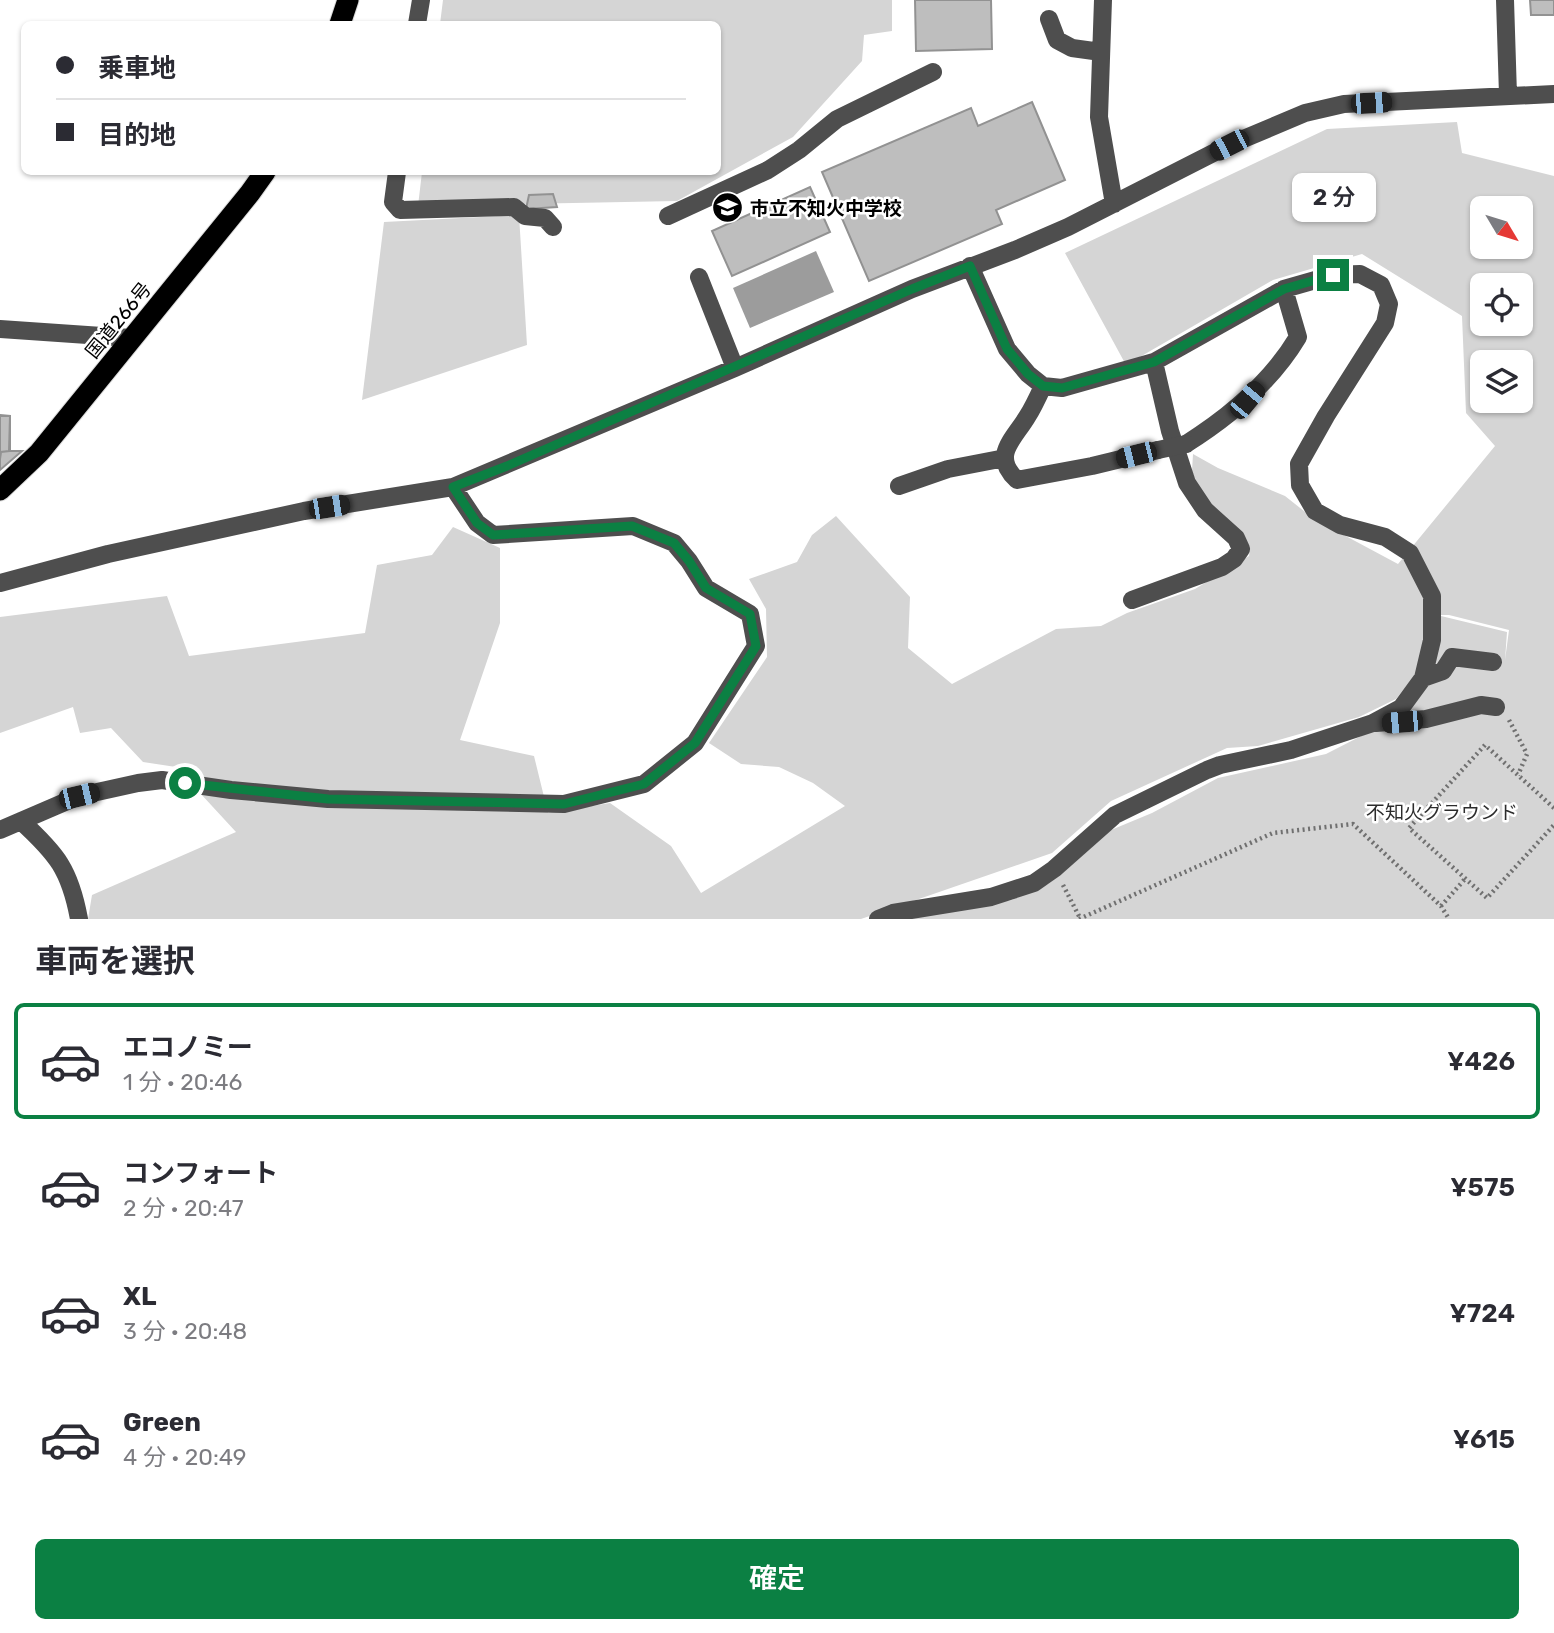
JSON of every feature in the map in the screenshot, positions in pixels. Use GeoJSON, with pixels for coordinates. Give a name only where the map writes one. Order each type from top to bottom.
{"type":"FeatureCollection","features":[{"type":"Feature","properties":{"kind":"highway"},"geometry":{"type":"LineString","coordinates":[[341,21],[348,0]]}},
{"type":"Feature","properties":{"kind":"highway","name":"国道266号"},"geometry":{"type":"LineString","coordinates":[[0,490],[9,472],[83,401],[263,175]]}},
{"type":"Feature","properties":{"kind":"street"},"geometry":{"type":"LineString","coordinates":[[418,21],[421,0]]}},
{"type":"Feature","properties":{"kind":"street"},"geometry":{"type":"LineString","coordinates":[[1103,0],[1099,117],[1114,204]]}},
{"type":"Feature","properties":{"kind":"street"},"geometry":{"type":"LineString","coordinates":[[1505,0],[1508,95]]}},
{"type":"Feature","properties":{"kind":"street"},"geometry":{"type":"LineString","coordinates":[[1049,19],[1058,40],[1072,48],[1101,52]]}},
{"type":"Feature","properties":{"kind":"street"},"geometry":{"type":"LineString","coordinates":[[668,216],[768,170],[799,150],[837,119],[933,72]]}},
{"type":"Feature","properties":{"kind":"street"},"geometry":{"type":"LineString","coordinates":[[0,583],[108,554],[304,511],[453,487],[735,368],[912,289],[1068,228],[1229,145],[1305,113],[1344,104],[1554,94]]}},
{"type":"Feature","properties":{"kind":"street"},"geometry":{"type":"LineString","coordinates":[[397,175],[393,202],[400,210],[514,207],[525,216],[545,218],[552,227]]}},
{"type":"Feature","properties":{"kind":"street"},"geometry":{"type":"LineString","coordinates":[[878,919],[893,913],[991,897],[1034,883],[1055,869],[1115,815],[1207,770],[1291,750],[1373,723],[1401,708],[1423,678],[1432,640],[1432,596],[1410,553],[1385,537],[1340,525],[1315,511],[1300,485],[1298,464],[1385,323],[1389,304],[1381,285],[1360,274],[1333,275],[1284,289],[1154,362],[1062,388],[1043,386],[1028,374],[1007,349],[970,266]]}},
{"type":"Feature","properties":{"kind":"street"},"geometry":{"type":"LineString","coordinates":[[699,277],[735,368]]}},
{"type":"Feature","properties":{"kind":"street"},"geometry":{"type":"LineString","coordinates":[[1043,386],[1030,414],[1006,446],[1004,458],[1007,471],[1017,480],[1186,444],[1217,425],[1247,400],[1292,347],[1298,337],[1284,289]]}},
{"type":"Feature","properties":{"kind":"street"},"geometry":{"type":"LineString","coordinates":[[0,329],[131,338]]}},
{"type":"Feature","properties":{"kind":"street"},"geometry":{"type":"LineString","coordinates":[[1132,600],[1222,567],[1234,559],[1241,549],[1236,538],[1205,510],[1187,484],[1170,430],[1154,362]]}},
{"type":"Feature","properties":{"kind":"street"},"geometry":{"type":"LineString","coordinates":[[899,486],[948,469],[1004,458]]}},
{"type":"Feature","properties":{"kind":"street"},"geometry":{"type":"LineString","coordinates":[[0,830],[79,796],[162,780],[328,799],[564,804],[644,784],[695,743],[756,646],[750,614],[706,588],[674,543],[632,526],[493,535],[477,523],[453,487]]}},
{"type":"Feature","properties":{"kind":"street"},"geometry":{"type":"LineString","coordinates":[[1423,678],[1443,671],[1452,657],[1493,662]]}},
{"type":"Feature","properties":{"kind":"street"},"geometry":{"type":"LineString","coordinates":[[1373,723],[1426,719],[1481,705],[1496,707]]}},
{"type":"Feature","properties":{"kind":"street"},"geometry":{"type":"LineString","coordinates":[[21,821],[52,850],[74,889],[79,919]]}},
{"type":"Feature","properties":{"kind":"path"},"geometry":{"type":"LineString","coordinates":[[1496,707],[1518,733],[1527,754],[1518,775]]}},
{"type":"Feature","properties":{"kind":"path"},"geometry":{"type":"LineString","coordinates":[[1554,808],[1485,745],[1409,828],[1487,898],[1554,825]]}},
{"type":"Feature","properties":{"kind":"path"},"geometry":{"type":"LineString","coordinates":[[1064,888],[1079,919],[1273,833],[1353,824],[1441,906],[1449,919]]}},
{"type":"Feature","properties":{"kind":"path"},"geometry":{"type":"LineString","coordinates":[[1441,906],[1465,878]]}},
{"type":"Feature","properties":{"kind":"green space"},"geometry":{"type":"Polygon","coordinates":[[[443,0],[892,0],[892,31],[864,35],[862,61],[793,137],[677,201],[418,206],[422,175],[721,175],[721,21],[440,21],[443,0]]]}},
{"type":"Feature","properties":{"kind":"green space","name":"不知火グラウンド"},"geometry":{"type":"Polygon","coordinates":[[[1457,122],[1462,153],[1554,176],[1554,919],[899,919],[1012,900],[1048,884],[1111,830],[1152,813],[1218,778],[1326,754],[1369,732],[1427,681],[1441,616],[1507,632],[1505,660],[1509,630],[1449,615],[1428,615],[1417,673],[1396,699],[1359,717],[1258,746],[1227,748],[1111,801],[1052,853],[861,919],[88,919],[92,895],[236,832],[176,767],[143,762],[111,728],[80,733],[73,707],[0,733],[0,617],[167,596],[189,656],[365,633],[377,565],[432,555],[453,527],[500,548],[500,623],[460,740],[534,756],[548,813],[610,803],[671,846],[701,893],[845,806],[813,783],[779,767],[741,764],[709,743],[767,657],[766,609],[749,579],[797,562],[812,535],[836,516],[910,597],[908,648],[952,684],[1056,629],[1101,626],[1127,613],[1195,589],[1249,556],[1250,547],[1201,496],[1192,471],[1193,454],[1218,468],[1285,496],[1314,519],[1398,564],[1495,446],[1466,413],[1462,316],[1362,254],[1273,280],[1126,365],[1065,253],[1327,129],[1457,122]]]}},
{"type":"Feature","properties":{"kind":"green space"},"geometry":{"type":"Polygon","coordinates":[[[519,215],[527,345],[362,400],[384,222],[519,215]]]}},
{"type":"Feature","properties":{"kind":"shaded area"},"geometry":{"type":"Polygon","coordinates":[[[816,251],[834,292],[750,328],[733,288],[816,251]]]}},
{"type":"Feature","properties":{"kind":"building"},"geometry":{"type":"Polygon","coordinates":[[[915,0],[991,0],[992,49],[916,51],[915,0]]]}},
{"type":"Feature","properties":{"kind":"building"},"geometry":{"type":"Polygon","coordinates":[[[1530,0],[1554,0],[1554,15],[1531,15],[1530,0]]]}},
{"type":"Feature","properties":{"kind":"building"},"geometry":{"type":"Polygon","coordinates":[[[1032,102],[1065,180],[996,210],[1002,224],[869,281],[822,172],[971,108],[978,126],[1032,102]]]}},
{"type":"Feature","properties":{"kind":"building"},"geometry":{"type":"Polygon","coordinates":[[[810,187],[830,232],[732,276],[712,231],[810,187]]]}},
{"type":"Feature","properties":{"kind":"building"},"geometry":{"type":"Polygon","coordinates":[[[553,194],[557,207],[526,209],[529,195],[553,194]]]}},
{"type":"Feature","properties":{"kind":"building"},"geometry":{"type":"Polygon","coordinates":[[[0,415],[10,416],[10,451],[22,451],[0,470],[0,415]]]}},
{"type":"Feature","properties":{"kind":"building"},"geometry":{"type":"Polygon","coordinates":[[[0,416],[10,416],[9,451],[1,452],[0,459],[0,416]]]}},
{"type":"Feature","properties":{"kind":"place","name":"市立不知火中学校"},"geometry":{"type":"Point","coordinates":[727,208]}},
{"type":"Feature","properties":{"kind":"route"},"geometry":{"type":"LineString","coordinates":[[185,783],[328,799],[564,804],[644,784],[695,743],[720,704],[756,646],[750,614],[706,588],[674,543],[632,526],[493,535],[477,523],[453,487],[970,266],[1007,349],[1028,374],[1043,386],[1062,388],[1154,362],[1284,289],[1333,275]]}}]}
